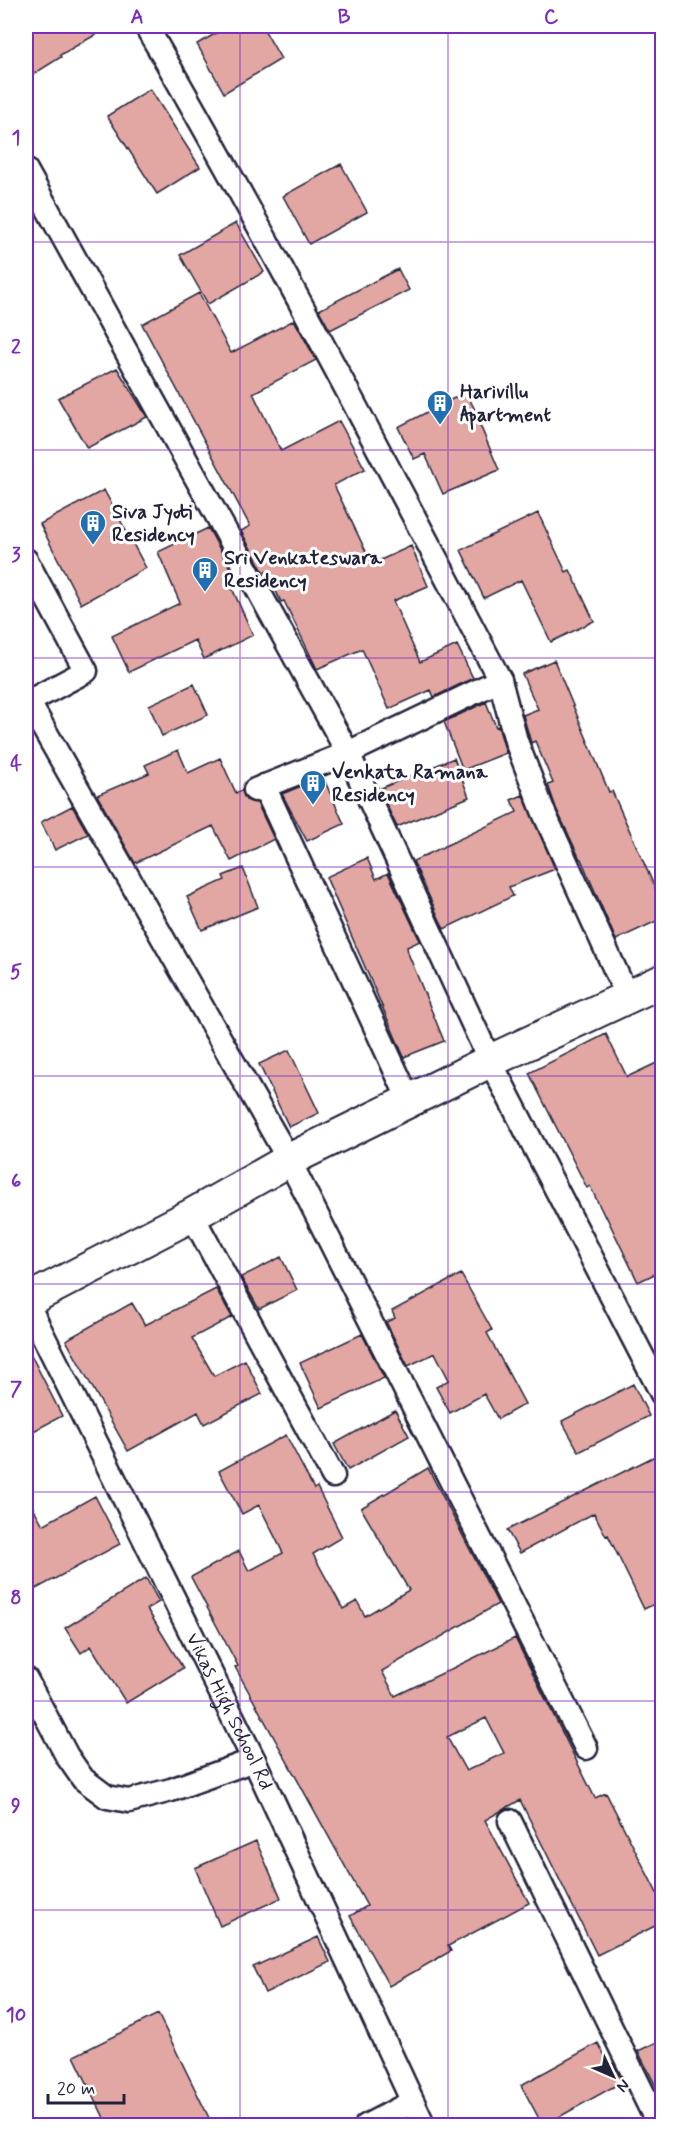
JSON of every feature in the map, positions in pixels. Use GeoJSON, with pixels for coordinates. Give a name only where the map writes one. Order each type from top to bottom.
{"type":"FeatureCollection","features":[{"type":"Feature","properties":{"kind":"street"},"geometry":{"type":"LineString","coordinates":[[146,26],[196,112],[320,339],[500,680],[516,741],[544,813],[627,996]]}},
{"type":"Feature","properties":{"kind":"street"},"geometry":{"type":"LineString","coordinates":[[26,170],[348,753],[490,1061],[661,1386]]}},
{"type":"Feature","properties":{"kind":"street"},"geometry":{"type":"LineString","coordinates":[[26,560],[86,671],[27,702],[289,1160],[586,1748]]}},
{"type":"Feature","properties":{"kind":"street"},"geometry":{"type":"LineString","coordinates":[[410,1102],[260,788],[348,753],[500,680]]}},
{"type":"Feature","properties":{"kind":"street"},"geometry":{"type":"LineString","coordinates":[[26,1301],[192,1215],[289,1160],[490,1061],[663,981]]}},
{"type":"Feature","properties":{"kind":"street"},"geometry":{"type":"LineString","coordinates":[[192,1215],[333,1476]]}},
{"type":"Feature","properties":{"kind":"street","name":"Vikas High School Rd"},"geometry":{"type":"LineString","coordinates":[[26,1301],[254,1760],[424,2126]]}},
{"type":"Feature","properties":{"kind":"street"},"geometry":{"type":"LineString","coordinates":[[26,1679],[67,1756],[82,1779],[107,1797],[129,1801],[171,1790],[254,1760]]}},
{"type":"Feature","properties":{"kind":"street"},"geometry":{"type":"LineString","coordinates":[[510,1821],[659,2126]]}},
{"type":"Feature","properties":{"kind":"street"},"geometry":{"type":"LineString","coordinates":[[366,2126],[412,2102]]}},
{"type":"Feature","properties":{"kind":"building"},"geometry":{"type":"Polygon","coordinates":[[[26,26],[111,26],[60,55],[61,57],[26,79],[26,26]]]}},
{"type":"Feature","properties":{"kind":"building"},"geometry":{"type":"Polygon","coordinates":[[[229,26],[262,26],[281,59],[224,93],[197,44],[229,26]]]}},
{"type":"Feature","properties":{"kind":"building"},"geometry":{"type":"Polygon","coordinates":[[[150,89],[200,167],[157,194],[107,116],[150,89]]]}},
{"type":"Feature","properties":{"kind":"building"},"geometry":{"type":"Polygon","coordinates":[[[341,164],[367,212],[309,244],[283,196],[341,164]]]}},
{"type":"Feature","properties":{"kind":"building"},"geometry":{"type":"Polygon","coordinates":[[[236,223],[264,272],[208,304],[180,255],[236,223]]]}},
{"type":"Feature","properties":{"kind":"building"},"geometry":{"type":"Polygon","coordinates":[[[398,269],[409,290],[330,330],[319,310],[398,269]]]}},
{"type":"Feature","properties":{"kind":"building"},"geometry":{"type":"Polygon","coordinates":[[[199,293],[231,353],[294,320],[316,360],[253,393],[281,451],[339,421],[365,469],[334,485],[372,564],[411,546],[428,586],[393,601],[420,662],[457,645],[473,678],[434,697],[431,690],[389,709],[362,649],[317,669],[284,601],[281,602],[267,571],[264,573],[241,531],[250,526],[142,324],[199,293]]]}},
{"type":"Feature","properties":{"kind":"building"},"geometry":{"type":"Polygon","coordinates":[[[117,368],[147,417],[87,448],[58,398],[117,368]]]}},
{"type":"Feature","properties":{"kind":"building"},"geometry":{"type":"Polygon","coordinates":[[[466,392],[482,424],[480,425],[499,470],[443,494],[425,454],[414,459],[398,427],[466,392]]]}},
{"type":"Feature","properties":{"kind":"building","name":"Siva Jyoti Residency"},"geometry":{"type":"Polygon","coordinates":[[[104,490],[146,568],[81,604],[40,524],[104,490]]]}},
{"type":"Feature","properties":{"kind":"building"},"geometry":{"type":"Polygon","coordinates":[[[538,513],[566,572],[570,570],[594,621],[551,642],[521,580],[484,598],[461,550],[538,513]]]}},
{"type":"Feature","properties":{"kind":"building","name":"Sri Venkateswara Residency"},"geometry":{"type":"Polygon","coordinates":[[[208,528],[239,584],[232,588],[253,635],[204,659],[195,640],[129,672],[112,636],[180,603],[158,552],[208,528]]]}},
{"type":"Feature","properties":{"kind":"building"},"geometry":{"type":"Polygon","coordinates":[[[554,660],[609,792],[612,791],[663,906],[663,918],[616,940],[556,808],[548,785],[553,783],[535,741],[531,743],[523,715],[538,709],[522,674],[554,660]]]}},
{"type":"Feature","properties":{"kind":"building"},"geometry":{"type":"Polygon","coordinates":[[[194,684],[208,715],[162,736],[149,705],[194,684]]]}},
{"type":"Feature","properties":{"kind":"building"},"geometry":{"type":"Polygon","coordinates":[[[486,702],[496,727],[498,726],[506,753],[463,770],[444,722],[486,702]]]}},
{"type":"Feature","properties":{"kind":"building"},"geometry":{"type":"Polygon","coordinates":[[[178,750],[188,773],[220,758],[236,793],[242,790],[246,800],[257,803],[274,839],[231,861],[213,826],[135,863],[97,795],[149,773],[145,765],[178,750]]]}},
{"type":"Feature","properties":{"kind":"building"},"geometry":{"type":"Polygon","coordinates":[[[454,758],[469,797],[397,827],[379,789],[454,758]]]}},
{"type":"Feature","properties":{"kind":"building","name":"Venkata Ramana Residency"},"geometry":{"type":"Polygon","coordinates":[[[323,777],[344,824],[307,841],[282,794],[323,777]]]}},
{"type":"Feature","properties":{"kind":"building"},"geometry":{"type":"Polygon","coordinates":[[[523,795],[555,869],[509,887],[513,896],[444,929],[413,861],[517,812],[511,800],[523,795]]]}},
{"type":"Feature","properties":{"kind":"building"},"geometry":{"type":"Polygon","coordinates":[[[72,806],[88,834],[55,850],[41,822],[72,806]]]}},
{"type":"Feature","properties":{"kind":"building"},"geometry":{"type":"Polygon","coordinates":[[[367,858],[376,879],[388,873],[420,941],[407,947],[408,953],[444,1041],[404,1057],[326,877],[367,858]]]}},
{"type":"Feature","properties":{"kind":"building"},"geometry":{"type":"Polygon","coordinates":[[[243,868],[258,907],[202,930],[187,897],[225,880],[223,876],[243,868]]]}},
{"type":"Feature","properties":{"kind":"building"},"geometry":{"type":"Polygon","coordinates":[[[606,1034],[627,1077],[663,1060],[663,1270],[638,1282],[606,1216],[590,1186],[587,1188],[529,1073],[606,1034]]]}},
{"type":"Feature","properties":{"kind":"building"},"geometry":{"type":"Polygon","coordinates":[[[289,1050],[319,1113],[289,1127],[259,1064],[289,1050]]]}},
{"type":"Feature","properties":{"kind":"building"},"geometry":{"type":"Polygon","coordinates":[[[281,1257],[297,1290],[259,1309],[241,1277],[281,1257]]]}},
{"type":"Feature","properties":{"kind":"building"},"geometry":{"type":"Polygon","coordinates":[[[461,1274],[492,1330],[487,1333],[525,1404],[498,1419],[484,1394],[450,1413],[436,1387],[449,1380],[435,1353],[408,1366],[386,1322],[395,1318],[392,1311],[461,1274]]]}},
{"type":"Feature","properties":{"kind":"building"},"geometry":{"type":"Polygon","coordinates":[[[216,1289],[232,1317],[192,1338],[214,1376],[245,1360],[262,1394],[204,1424],[198,1412],[128,1451],[66,1340],[132,1303],[145,1325],[216,1289]]]}},
{"type":"Feature","properties":{"kind":"building"},"geometry":{"type":"Polygon","coordinates":[[[362,1334],[384,1378],[321,1408],[300,1363],[362,1334]]]}},
{"type":"Feature","properties":{"kind":"building"},"geometry":{"type":"Polygon","coordinates":[[[26,1345],[62,1416],[26,1435],[26,1345]]]}},
{"type":"Feature","properties":{"kind":"building"},"geometry":{"type":"Polygon","coordinates":[[[633,1384],[649,1416],[579,1452],[562,1421],[633,1384]]]}},
{"type":"Feature","properties":{"kind":"building"},"geometry":{"type":"Polygon","coordinates":[[[395,1410],[409,1436],[348,1470],[334,1444],[395,1410]]]}},
{"type":"Feature","properties":{"kind":"building"},"geometry":{"type":"Polygon","coordinates":[[[286,1435],[314,1489],[317,1487],[342,1537],[313,1554],[343,1609],[357,1601],[365,1616],[409,1590],[361,1508],[428,1468],[498,1604],[382,1671],[395,1696],[515,1638],[595,1798],[606,1793],[663,1905],[663,1922],[597,1955],[520,1800],[485,1820],[529,1903],[448,1946],[451,1951],[389,1986],[350,1916],[367,1906],[235,1667],[238,1666],[191,1577],[239,1551],[249,1571],[283,1553],[259,1505],[242,1514],[219,1471],[286,1435]],[[486,1718],[447,1737],[466,1771],[504,1753],[486,1718]]]}},
{"type":"Feature","properties":{"kind":"building"},"geometry":{"type":"Polygon","coordinates":[[[663,1452],[663,1600],[644,1609],[608,1535],[606,1536],[594,1513],[520,1553],[507,1530],[663,1452]]]}},
{"type":"Feature","properties":{"kind":"building"},"geometry":{"type":"Polygon","coordinates":[[[26,1495],[43,1525],[95,1496],[120,1544],[34,1590],[26,1574],[26,1495]]]}},
{"type":"Feature","properties":{"kind":"building"},"geometry":{"type":"Polygon","coordinates":[[[146,1578],[159,1602],[147,1609],[183,1668],[126,1703],[91,1646],[81,1653],[65,1628],[146,1578]]]}},
{"type":"Feature","properties":{"kind":"building"},"geometry":{"type":"Polygon","coordinates":[[[256,1841],[281,1898],[220,1926],[195,1868],[256,1841]]]}},
{"type":"Feature","properties":{"kind":"building"},"geometry":{"type":"Polygon","coordinates":[[[318,1937],[330,1962],[265,1993],[253,1967],[318,1937]]]}},
{"type":"Feature","properties":{"kind":"building"},"geometry":{"type":"Polygon","coordinates":[[[158,2014],[213,2126],[108,2126],[74,2056],[158,2014]]]}},
{"type":"Feature","properties":{"kind":"building"},"geometry":{"type":"Polygon","coordinates":[[[663,2039],[663,2100],[638,2051],[663,2039]]]}},
{"type":"Feature","properties":{"kind":"building"},"geometry":{"type":"Polygon","coordinates":[[[598,2043],[610,2065],[613,2063],[622,2082],[543,2126],[521,2085],[598,2043]]]}},
{"type":"Feature","properties":{"kind":"place","name":"Harivillu Apartment"},"geometry":{"type":"Point","coordinates":[440,426]}},
{"type":"Feature","properties":{"kind":"place","name":"Siva Jyoti Residency"},"geometry":{"type":"Point","coordinates":[93,546]}},
{"type":"Feature","properties":{"kind":"place","name":"Sri Venkateswara Residency"},"geometry":{"type":"Point","coordinates":[205,593]}},
{"type":"Feature","properties":{"kind":"place","name":"Venkata Ramana Residency"},"geometry":{"type":"Point","coordinates":[313,806]}}]}
